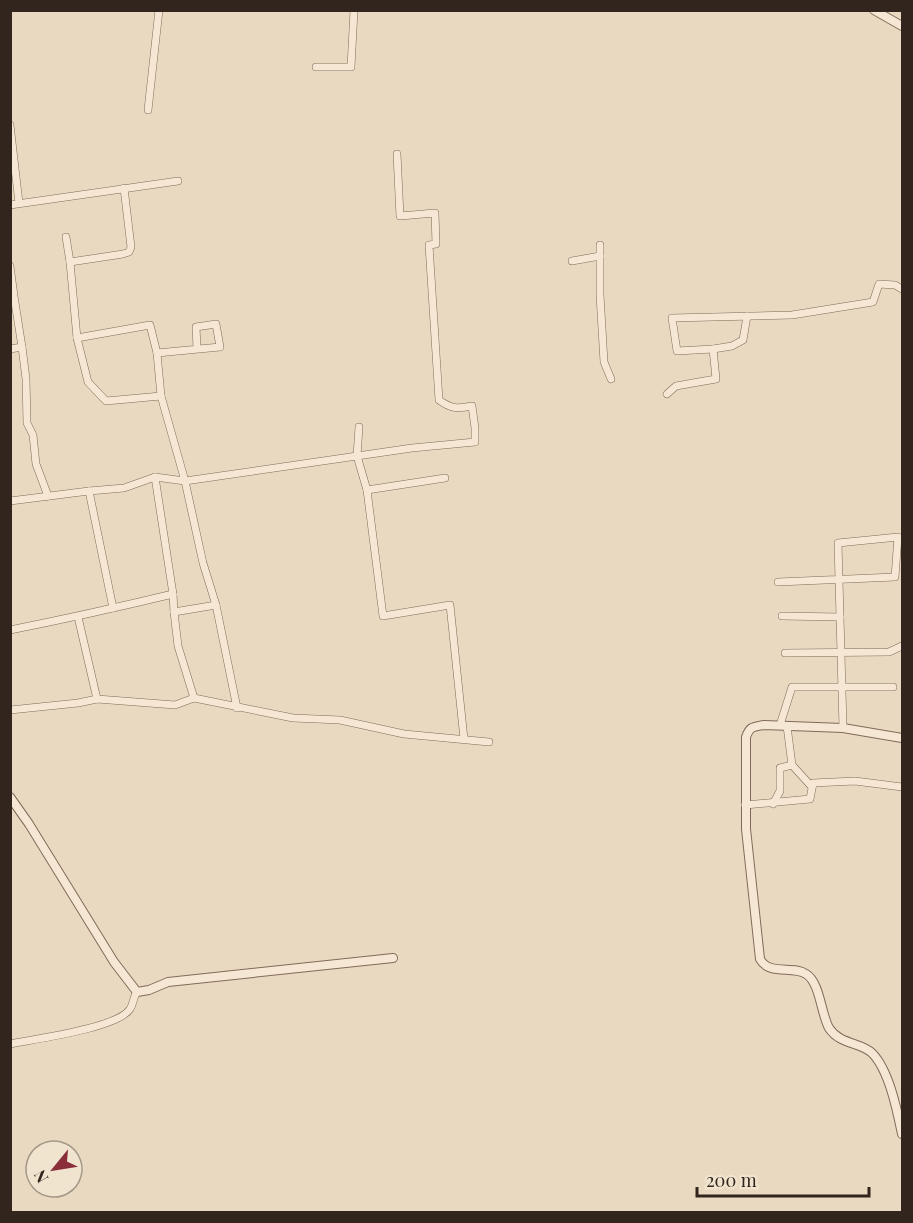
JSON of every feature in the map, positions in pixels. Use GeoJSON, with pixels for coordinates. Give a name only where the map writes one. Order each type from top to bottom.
{"type":"FeatureCollection","features":[{"type":"Feature","properties":{"kind":"street"},"geometry":{"type":"LineString","coordinates":[[148,110],[159,10]]}},
{"type":"Feature","properties":{"kind":"street"},"geometry":{"type":"LineString","coordinates":[[316,67],[351,67],[354,10]]}},
{"type":"Feature","properties":{"kind":"street"},"geometry":{"type":"LineString","coordinates":[[873,10],[903,26]]}},
{"type":"Feature","properties":{"kind":"street"},"geometry":{"type":"LineString","coordinates":[[10,125],[19,203]]}},
{"type":"Feature","properties":{"kind":"street"},"geometry":{"type":"LineString","coordinates":[[10,501],[123,488],[155,477],[185,481],[412,448],[475,442],[472,405],[462,408],[449,407],[439,400],[429,246],[436,244],[435,213],[400,216],[397,154]]}},
{"type":"Feature","properties":{"kind":"street"},"geometry":{"type":"LineString","coordinates":[[10,205],[178,181]]}},
{"type":"Feature","properties":{"kind":"street"},"geometry":{"type":"LineString","coordinates":[[70,262],[129,252],[131,247],[124,188]]}},
{"type":"Feature","properties":{"kind":"street"},"geometry":{"type":"LineString","coordinates":[[66,237],[77,338],[88,382],[106,401],[162,396]]}},
{"type":"Feature","properties":{"kind":"street"},"geometry":{"type":"LineString","coordinates":[[600,245],[604,363],[612,379]]}},
{"type":"Feature","properties":{"kind":"street"},"geometry":{"type":"LineString","coordinates":[[572,261],[600,256]]}},
{"type":"Feature","properties":{"kind":"street"},"geometry":{"type":"LineString","coordinates":[[10,266],[12,297],[26,380],[27,423],[33,435],[36,464],[48,496]]}},
{"type":"Feature","properties":{"kind":"street"},"geometry":{"type":"LineString","coordinates":[[747,316],[743,340],[732,346],[677,351],[672,318],[747,316],[792,315],[873,302],[879,284],[894,285],[903,289]]}},
{"type":"Feature","properties":{"kind":"street"},"geometry":{"type":"LineString","coordinates":[[157,353],[220,347],[216,324],[196,327],[197,348]]}},
{"type":"Feature","properties":{"kind":"street"},"geometry":{"type":"LineString","coordinates":[[77,338],[150,325],[157,353],[162,396],[185,481],[203,563],[216,605],[237,708]]}},
{"type":"Feature","properties":{"kind":"street"},"geometry":{"type":"LineString","coordinates":[[10,349],[22,347]]}},
{"type":"Feature","properties":{"kind":"street"},"geometry":{"type":"LineString","coordinates":[[667,394],[676,386],[716,379],[712,349]]}},
{"type":"Feature","properties":{"kind":"street"},"geometry":{"type":"LineString","coordinates":[[359,427],[357,456],[368,490],[383,616],[450,605],[464,739]]}},
{"type":"Feature","properties":{"kind":"street"},"geometry":{"type":"LineString","coordinates":[[155,477],[173,594],[178,646],[194,698]]}},
{"type":"Feature","properties":{"kind":"street"},"geometry":{"type":"LineString","coordinates":[[368,490],[445,478]]}},
{"type":"Feature","properties":{"kind":"street"},"geometry":{"type":"LineString","coordinates":[[89,491],[112,608]]}},
{"type":"Feature","properties":{"kind":"street"},"geometry":{"type":"LineString","coordinates":[[778,582],[839,579],[895,577],[900,537],[838,543],[839,579],[840,617],[842,687],[843,728]]}},
{"type":"Feature","properties":{"kind":"street"},"geometry":{"type":"LineString","coordinates":[[10,630],[78,617],[94,611],[173,594]]}},
{"type":"Feature","properties":{"kind":"street"},"geometry":{"type":"LineString","coordinates":[[174,612],[216,605]]}},
{"type":"Feature","properties":{"kind":"street"},"geometry":{"type":"LineString","coordinates":[[782,616],[840,617]]}},
{"type":"Feature","properties":{"kind":"street"},"geometry":{"type":"LineString","coordinates":[[78,617],[97,699]]}},
{"type":"Feature","properties":{"kind":"street"},"geometry":{"type":"LineString","coordinates":[[785,653],[890,652],[903,646]]}},
{"type":"Feature","properties":{"kind":"street"},"geometry":{"type":"LineString","coordinates":[[812,787],[792,765],[783,725],[792,687],[893,687]]}},
{"type":"Feature","properties":{"kind":"street"},"geometry":{"type":"LineString","coordinates":[[10,710],[97,699],[175,705],[194,698],[292,718],[340,720],[404,734],[489,742]]}},
{"type":"Feature","properties":{"kind":"street"},"geometry":{"type":"LineString","coordinates":[[903,738],[843,728],[783,725],[752,727],[748,730],[746,737],[745,805],[760,959],[769,968],[805,973],[813,981],[830,1029],[840,1039],[871,1052],[886,1074],[903,1134]]}},
{"type":"Feature","properties":{"kind":"street"},"geometry":{"type":"LineString","coordinates":[[773,804],[780,791],[780,768],[792,765]]}},
{"type":"Feature","properties":{"kind":"street"},"geometry":{"type":"LineString","coordinates":[[745,805],[810,799],[813,783],[855,781],[903,787]]}},
{"type":"Feature","properties":{"kind":"street"},"geometry":{"type":"LineString","coordinates":[[10,797],[114,962],[137,992]]}},
{"type":"Feature","properties":{"kind":"street"},"geometry":{"type":"LineString","coordinates":[[10,1044],[100,1026],[118,1019],[130,1008],[137,992],[168,982],[393,958]]}}]}
